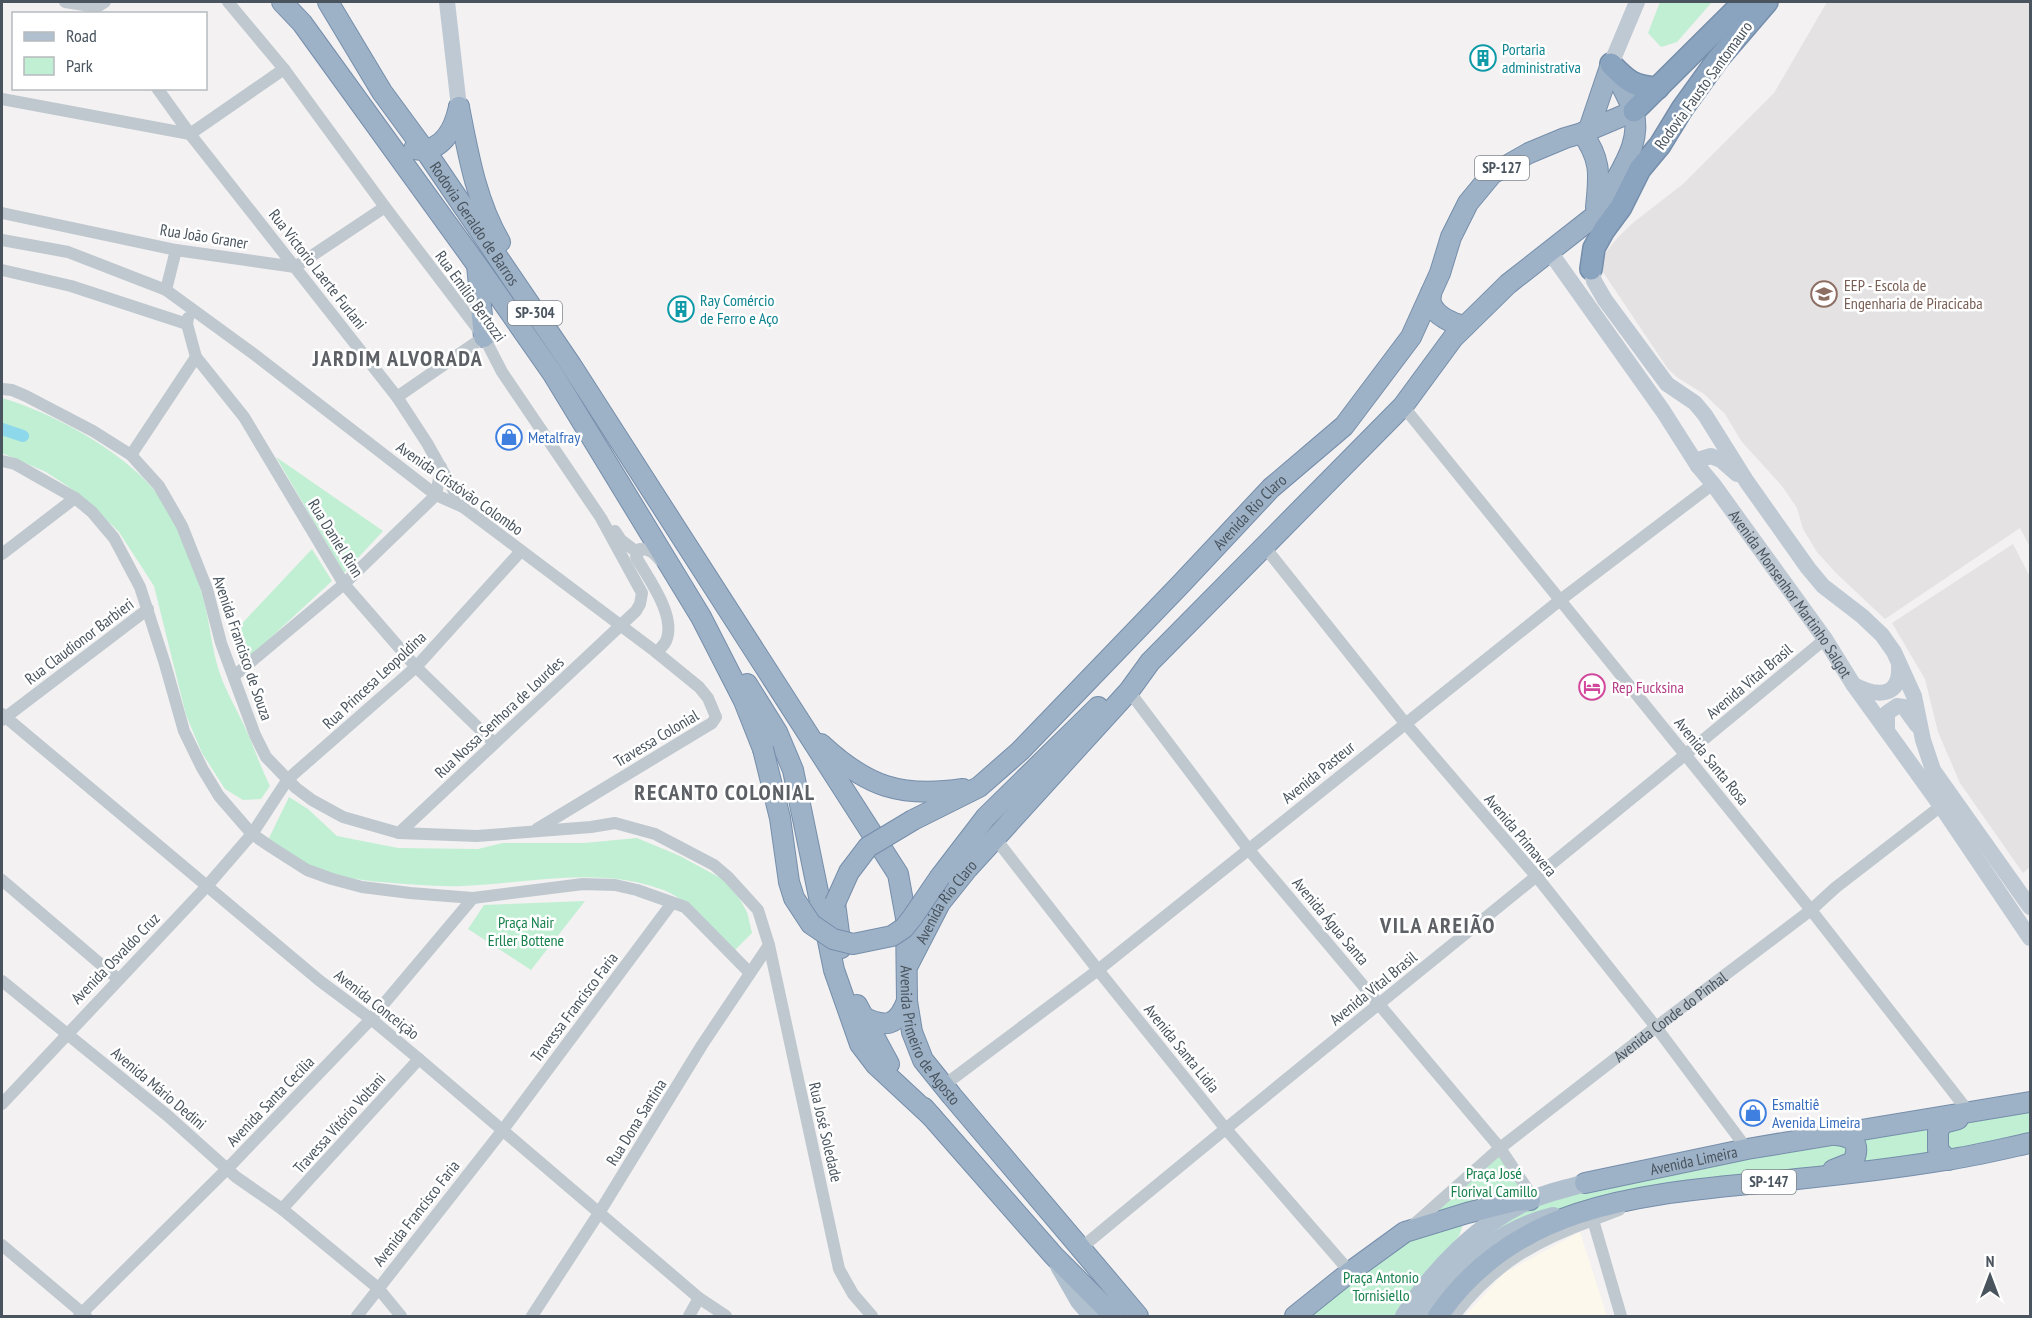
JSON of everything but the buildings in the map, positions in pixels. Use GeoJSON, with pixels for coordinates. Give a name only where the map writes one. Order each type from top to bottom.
{"type":"FeatureCollection","features":[{"type":"Feature","properties":{"kind":"highway","name":"Rodovia Geraldo de Barros"},"geometry":{"type":"LineString","coordinates":[[282,2],[302,23],[553,374],[701,617]]}},
{"type":"Feature","properties":{"kind":"highway","name":"Rodovia Geraldo de Barros"},"geometry":{"type":"LineString","coordinates":[[328,2],[382,92],[424,149],[571,365],[738,627]]}},
{"type":"Feature","properties":{"kind":"highway","name":"Rodovia Fausto Santomauro"},"geometry":{"type":"LineString","coordinates":[[1634,111],[1744,2]]}},
{"type":"Feature","properties":{"kind":"highway","name":"Rodovia Fausto Santomauro"},"geometry":{"type":"LineString","coordinates":[[1591,269],[1594,249],[1604,230],[1621,207],[1640,169],[1660,145],[1682,109],[1718,59],[1767,2]]}},
{"type":"Feature","properties":{"kind":"highway"},"geometry":{"type":"LineString","coordinates":[[302,23],[399,141],[410,149],[434,147],[452,130],[459,107]]}},
{"type":"Feature","properties":{"kind":"highway"},"geometry":{"type":"LineString","coordinates":[[1611,64],[1628,81],[1641,87],[1658,88]]}},
{"type":"Feature","properties":{"kind":"highway"},"geometry":{"type":"LineString","coordinates":[[1596,214],[1632,150],[1635,130],[1634,111],[1611,64]]}},
{"type":"Feature","properties":{"kind":"highway"},"geometry":{"type":"LineString","coordinates":[[1591,269],[1590,247],[1596,214],[1598,165],[1586,131],[1611,64]]}},
{"type":"Feature","properties":{"kind":"highway"},"geometry":{"type":"LineString","coordinates":[[459,107],[471,165],[491,227],[571,365]]}},
{"type":"Feature","properties":{"kind":"highway","name":"Avenida Rio Claro"},"geometry":{"type":"LineString","coordinates":[[836,903],[849,872],[868,847],[913,820],[979,787],[1020,751],[1271,488],[1344,426],[1411,337],[1431,293],[1451,237],[1468,203],[1492,174],[1529,153],[1634,111]]}},
{"type":"Feature","properties":{"kind":"highway","name":"Avenida Rio Claro"},"geometry":{"type":"LineString","coordinates":[[907,967],[940,903],[968,868],[1129,691],[1150,662],[1403,406],[1453,338],[1508,284],[1596,214],[1640,169]]}},
{"type":"Feature","properties":{"kind":"highway"},"geometry":{"type":"LineString","coordinates":[[477,265],[484,337]]}},
{"type":"Feature","properties":{"kind":"highway"},"geometry":{"type":"LineString","coordinates":[[1431,293],[1431,303],[1436,311],[1450,321],[1465,326]]}},
{"type":"Feature","properties":{"kind":"highway"},"geometry":{"type":"LineString","coordinates":[[701,617],[744,701],[763,748],[780,818],[789,882],[794,898],[811,924],[833,939],[853,945],[892,936],[904,928],[986,817],[1100,705],[1150,662]]}},
{"type":"Feature","properties":{"kind":"highway","name":"Avenida Primeiro de Agosto"},"geometry":{"type":"LineString","coordinates":[[701,617],[777,732],[793,770],[834,970],[860,1044],[876,1065],[932,1117]]}},
{"type":"Feature","properties":{"kind":"highway","name":"Avenida Primeiro de Agosto"},"geometry":{"type":"LineString","coordinates":[[738,627],[898,874],[906,918],[907,1001],[912,1032],[923,1060],[1138,1317]]}},
{"type":"Feature","properties":{"kind":"highway"},"geometry":{"type":"LineString","coordinates":[[800,723],[834,756],[869,780],[904,792],[933,793],[979,787]]}},
{"type":"Feature","properties":{"kind":"highway","name":"Avenida Primeiro de Agosto"},"geometry":{"type":"LineString","coordinates":[[836,903],[844,962],[861,1016],[884,1058],[932,1117],[1054,1256]]}},
{"type":"Feature","properties":{"kind":"highway"},"geometry":{"type":"LineString","coordinates":[[861,1016],[875,1023],[890,1023],[902,1015],[907,1001]]}},
{"type":"Feature","properties":{"kind":"highway"},"geometry":{"type":"LineString","coordinates":[[1948,1160],[1937,1147],[1938,1131],[1943,1123],[2025,1103]]}},
{"type":"Feature","properties":{"kind":"highway","name":"Avenida Limeira"},"geometry":{"type":"LineString","coordinates":[[1585,1183],[1747,1149],[2025,1103]]}},
{"type":"Feature","properties":{"kind":"highway"},"geometry":{"type":"LineString","coordinates":[[1796,1180],[1843,1167],[1852,1162],[1856,1155],[1856,1145],[1853,1140],[1848,1136],[1834,1135]]}},
{"type":"Feature","properties":{"kind":"highway","name":"Avenida Limeira"},"geometry":{"type":"LineString","coordinates":[[1438,1317],[1459,1289],[1504,1249],[1539,1228],[1643,1198],[1730,1185],[1796,1180],[1948,1160],[2031,1143]]}},
{"type":"Feature","properties":{"kind":"highway","name":"Avenida Conde do Pinhal"},"geometry":{"type":"LineString","coordinates":[[1295,1317],[1350,1272],[1405,1232],[1467,1213],[1532,1199]]}},
{"type":"Feature","properties":{"kind":"highway"},"geometry":{"type":"LineString","coordinates":[[1054,1256],[1113,1315]]}},
{"type":"Feature","properties":{"kind":"main road"},"geometry":{"type":"LineString","coordinates":[[447,2],[459,107]]}},
{"type":"Feature","properties":{"kind":"main road"},"geometry":{"type":"LineString","coordinates":[[1611,64],[1637,2]]}},
{"type":"Feature","properties":{"kind":"main road","name":"Avenida Monsenhor Martinho Salgot"},"geometry":{"type":"LineString","coordinates":[[1550,252],[1698,466],[1825,639],[1853,684],[1941,806],[2031,938]]}},
{"type":"Feature","properties":{"kind":"main road","name":"Avenida Monsenhor Martinho Salgot"},"geometry":{"type":"LineString","coordinates":[[1591,269],[1594,281],[1628,332],[1667,384],[1695,403],[1705,415],[1747,482],[1823,586],[1862,616],[1882,635],[1894,651],[1914,696],[1923,740],[1934,770],[2031,908]]}},
{"type":"Feature","properties":{"kind":"main road"},"geometry":{"type":"LineString","coordinates":[[1698,466],[1701,459],[1711,456],[1721,460],[1747,482]]}},
{"type":"Feature","properties":{"kind":"main road"},"geometry":{"type":"LineString","coordinates":[[1853,684],[1869,693],[1885,692],[1900,678],[1899,665]]}},
{"type":"Feature","properties":{"kind":"main road"},"geometry":{"type":"LineString","coordinates":[[1887,730],[1887,713],[1897,706],[1904,707],[1914,719],[1923,740]]}},
{"type":"Feature","properties":{"kind":"main road"},"geometry":{"type":"LineString","coordinates":[[2016,919],[2031,908]]}},
{"type":"Feature","properties":{"kind":"main road","name":"Avenida Limeira"},"geometry":{"type":"LineString","coordinates":[[1404,1317],[1419,1293],[1457,1252],[1499,1217],[1532,1199],[1585,1183]]}},
{"type":"Feature","properties":{"kind":"main road","name":"Avenida Limeira"},"geometry":{"type":"LineString","coordinates":[[1422,1317],[1441,1288],[1462,1267],[1491,1244],[1546,1218],[1592,1214]]}},
{"type":"Feature","properties":{"kind":"main road","name":"Avenida Primeiro de Agosto"},"geometry":{"type":"LineString","coordinates":[[1054,1256],[1079,1301],[1092,1317]]}},
{"type":"Feature","properties":{"kind":"street"},"geometry":{"type":"LineString","coordinates":[[65,2],[99,6]]}},
{"type":"Feature","properties":{"kind":"street","name":"Rua Emílio Bertozzi"},"geometry":{"type":"LineString","coordinates":[[228,2],[285,69],[385,207],[484,337],[502,372],[601,518],[642,593],[640,604]]}},
{"type":"Feature","properties":{"kind":"street"},"geometry":{"type":"LineString","coordinates":[[2,99],[190,134],[285,69]]}},
{"type":"Feature","properties":{"kind":"street","name":"Rua Victorio Laerte Furlani"},"geometry":{"type":"LineString","coordinates":[[158,90],[190,134],[397,397],[463,507]]}},
{"type":"Feature","properties":{"kind":"street"},"geometry":{"type":"LineString","coordinates":[[295,267],[385,207]]}},
{"type":"Feature","properties":{"kind":"street","name":"Rua João Graner"},"geometry":{"type":"LineString","coordinates":[[2,213],[176,250],[295,267]]}},
{"type":"Feature","properties":{"kind":"street","name":"Avenida Cristóvão Colombo"},"geometry":{"type":"LineString","coordinates":[[2,240],[68,252],[166,290],[255,355],[436,495],[463,507],[657,652]]}},
{"type":"Feature","properties":{"kind":"street"},"geometry":{"type":"LineString","coordinates":[[166,290],[176,250]]}},
{"type":"Feature","properties":{"kind":"street"},"geometry":{"type":"LineString","coordinates":[[2,270],[71,286],[187,324],[188,307]]}},
{"type":"Feature","properties":{"kind":"street","name":"Rua Daniel Rinn"},"geometry":{"type":"LineString","coordinates":[[187,324],[196,357],[244,417],[344,584],[417,667],[494,743]]}},
{"type":"Feature","properties":{"kind":"street"},"geometry":{"type":"LineString","coordinates":[[397,397],[484,337]]}},
{"type":"Feature","properties":{"kind":"street"},"geometry":{"type":"LineString","coordinates":[[131,455],[196,357]]}},
{"type":"Feature","properties":{"kind":"street","name":"Avenida Francisco de Souza"},"geometry":{"type":"LineString","coordinates":[[2,389],[12,390],[59,411],[131,455],[159,486],[182,526],[207,589],[221,643],[251,725],[266,757],[312,801],[343,817],[399,832],[477,836],[615,823],[655,834],[714,865],[743,891],[758,910],[769,945]]}},
{"type":"Feature","properties":{"kind":"street","name":"Avenida Santa Rosa"},"geometry":{"type":"LineString","coordinates":[[1403,406],[1811,910],[1968,1112]]}},
{"type":"Feature","properties":{"kind":"street"},"geometry":{"type":"LineString","coordinates":[[2,461],[15,464],[75,498],[92,512],[114,538],[140,586],[184,730],[202,768],[219,796],[252,834],[307,870],[362,887],[473,898],[583,885],[615,885],[685,907],[750,973]]}},
{"type":"Feature","properties":{"kind":"street"},"geometry":{"type":"LineString","coordinates":[[234,676],[344,584],[436,495],[441,467]]}},
{"type":"Feature","properties":{"kind":"street","name":"Avenida Pasteur"},"geometry":{"type":"LineString","coordinates":[[943,1086],[1098,970],[1559,601],[1713,484]]}},
{"type":"Feature","properties":{"kind":"street"},"geometry":{"type":"LineString","coordinates":[[2,554],[75,498]]}},
{"type":"Feature","properties":{"kind":"street"},"geometry":{"type":"LineString","coordinates":[[601,518],[615,530],[621,540],[638,553]]}},
{"type":"Feature","properties":{"kind":"street","name":"Avenida Primavera"},"geometry":{"type":"LineString","coordinates":[[1264,546],[1405,723],[1537,877],[1656,1027],[1747,1149]]}},
{"type":"Feature","properties":{"kind":"street"},"geometry":{"type":"LineString","coordinates":[[657,652],[666,642],[669,627],[664,605],[636,557],[640,549],[651,550],[682,584]]}},
{"type":"Feature","properties":{"kind":"street","name":"Rua Princesa Leopoldina"},"geometry":{"type":"LineString","coordinates":[[252,834],[288,779],[417,667],[521,551]]}},
{"type":"Feature","properties":{"kind":"street"},"geometry":{"type":"LineString","coordinates":[[621,625],[640,604],[655,601],[664,605]]}},
{"type":"Feature","properties":{"kind":"street","name":"Rua Claudionor Barbieri"},"geometry":{"type":"LineString","coordinates":[[3,717],[148,609]]}},
{"type":"Feature","properties":{"kind":"street","name":"Rua Nossa Senhora de Lourdes"},"geometry":{"type":"LineString","coordinates":[[399,832],[621,625]]}},
{"type":"Feature","properties":{"kind":"street","name":"Avenida Vital Brasil"},"geometry":{"type":"LineString","coordinates":[[1081,1248],[1225,1128],[1686,756],[1825,639]]}},
{"type":"Feature","properties":{"kind":"street","name":"Travessa Colonial"},"geometry":{"type":"LineString","coordinates":[[533,831],[712,723],[716,717],[704,692],[657,652]]}},
{"type":"Feature","properties":{"kind":"street","name":"Avenida Água Santa"},"geometry":{"type":"LineString","coordinates":[[1129,691],[1249,850],[1500,1148],[1532,1199]]}},
{"type":"Feature","properties":{"kind":"street","name":"Avenida Conceição"},"geometry":{"type":"LineString","coordinates":[[3,717],[320,981],[419,1059],[699,1298],[726,1317]]}},
{"type":"Feature","properties":{"kind":"street","name":"Avenida Conde do Pinhal"},"geometry":{"type":"LineString","coordinates":[[1405,1232],[1500,1148],[1811,910],[1835,888],[1941,806]]}},
{"type":"Feature","properties":{"kind":"street","name":"Avenida Osvaldo Cruz"},"geometry":{"type":"LineString","coordinates":[[2,1104],[66,1033],[207,886],[252,834]]}},
{"type":"Feature","properties":{"kind":"street","name":"Avenida Santa Lidia"},"geometry":{"type":"LineString","coordinates":[[995,838],[1225,1128],[1350,1272]]}},
{"type":"Feature","properties":{"kind":"street"},"geometry":{"type":"LineString","coordinates":[[2,880],[118,979]]}},
{"type":"Feature","properties":{"kind":"street","name":"Avenida Santa Cecília"},"geometry":{"type":"LineString","coordinates":[[82,1315],[371,1019],[473,898]]}},
{"type":"Feature","properties":{"kind":"street","name":"Travessa Francisco Faria"},"geometry":{"type":"LineString","coordinates":[[502,1131],[672,903]]}},
{"type":"Feature","properties":{"kind":"street","name":"Rua Dona Santina"},"geometry":{"type":"LineString","coordinates":[[532,1317],[702,1045],[769,945]]}},
{"type":"Feature","properties":{"kind":"street","name":"Rua José Soledade"},"geometry":{"type":"LineString","coordinates":[[769,945],[839,1269],[852,1294],[872,1317]]}},
{"type":"Feature","properties":{"kind":"street","name":"Avenida Mário Dedini"},"geometry":{"type":"LineString","coordinates":[[2,981],[168,1116],[227,1169],[282,1209],[378,1288],[400,1317]]}},
{"type":"Feature","properties":{"kind":"street","name":"Travessa Vitório Voltani"},"geometry":{"type":"LineString","coordinates":[[282,1209],[419,1059]]}},
{"type":"Feature","properties":{"kind":"street","name":"Avenida Francisco Faria"},"geometry":{"type":"LineString","coordinates":[[357,1317],[502,1131]]}},
{"type":"Feature","properties":{"kind":"street"},"geometry":{"type":"LineString","coordinates":[[1454,1317],[1471,1294],[1517,1255],[1592,1214],[1622,1317]]}},
{"type":"Feature","properties":{"kind":"street"},"geometry":{"type":"LineString","coordinates":[[2,1245],[82,1315]]}},
{"type":"Feature","properties":{"kind":"street"},"geometry":{"type":"LineString","coordinates":[[689,1317],[699,1298]]}},
{"type":"Feature","properties":{"kind":"shaded area","name":"EEP - Escola de Engenharia de Piracicaba"},"geometry":{"type":"Polygon","coordinates":[[[1827,2],[2030,2],[2030,547],[2020,528],[1885,619],[1817,552],[1803,529],[1797,508],[1782,486],[1742,442],[1725,414],[1704,394],[1668,369],[1603,272],[1603,256],[1618,237],[1683,184],[1774,93],[1827,2]]]}},
{"type":"Feature","properties":{"kind":"shaded area"},"geometry":{"type":"Polygon","coordinates":[[[2013,544],[2030,577],[2030,867],[2023,873],[1960,783],[1938,732],[1925,679],[1892,623],[2013,544]]]}},
{"type":"Feature","properties":{"kind":"shaded area"},"geometry":{"type":"Polygon","coordinates":[[[1580,1232],[1607,1316],[1465,1316],[1504,1273],[1580,1232]]]}},
{"type":"Feature","properties":{"kind":"green space"},"geometry":{"type":"Polygon","coordinates":[[[1660,2],[1712,2],[1677,42],[1661,47],[1648,33],[1660,2]]]}},
{"type":"Feature","properties":{"kind":"green space"},"geometry":{"type":"Polygon","coordinates":[[[2,398],[43,413],[85,435],[124,461],[141,476],[163,502],[183,540],[198,581],[220,674],[270,786],[261,799],[243,800],[225,789],[202,753],[186,715],[154,586],[119,532],[86,500],[66,485],[46,472],[2,453],[2,398]]]}},
{"type":"Feature","properties":{"kind":"green space"},"geometry":{"type":"Polygon","coordinates":[[[276,457],[383,531],[344,573],[276,457]]]}},
{"type":"Feature","properties":{"kind":"green space"},"geometry":{"type":"Polygon","coordinates":[[[312,549],[332,581],[241,665],[234,632],[312,549]]]}},
{"type":"Feature","properties":{"kind":"green space"},"geometry":{"type":"Polygon","coordinates":[[[289,797],[308,809],[337,836],[398,848],[478,849],[503,843],[584,843],[637,838],[680,856],[724,880],[747,912],[752,933],[733,952],[702,918],[676,896],[641,883],[616,879],[565,878],[443,886],[372,881],[327,873],[300,862],[269,838],[289,797]]]}},
{"type":"Feature","properties":{"kind":"green space","name":"Praça Nair Erller Bottene"},"geometry":{"type":"Polygon","coordinates":[[[585,901],[531,970],[468,929],[484,905],[585,901]]]}},
{"type":"Feature","properties":{"kind":"green space"},"geometry":{"type":"Polygon","coordinates":[[[2030,1100],[2030,1143],[1643,1198],[1419,1292],[1530,1200],[2030,1100]]]}},
{"type":"Feature","properties":{"kind":"green space","name":"Praça Antonio Tornisiello"},"geometry":{"type":"Polygon","coordinates":[[[1500,1148],[1525,1193],[1467,1213],[1459,1236],[1420,1280],[1398,1316],[1297,1316],[1500,1148]]]}},
{"type":"Feature","properties":{"kind":"waterway"},"geometry":{"type":"LineString","coordinates":[[2,429],[23,436]]}},
{"type":"Feature","properties":{"kind":"place","name":"Portaria administrativa"},"geometry":{"type":"Point","coordinates":[1483,58]}},
{"type":"Feature","properties":{"kind":"place","name":"EEP - Escola de Engenharia de Piracicaba"},"geometry":{"type":"Point","coordinates":[1824,294]}},
{"type":"Feature","properties":{"kind":"place","name":"Ray Comércio de Ferro e Aço"},"geometry":{"type":"Point","coordinates":[681,309]}},
{"type":"Feature","properties":{"kind":"place","name":"Metalfray"},"geometry":{"type":"Point","coordinates":[509,437]}},
{"type":"Feature","properties":{"kind":"place","name":"Rep Fucksina"},"geometry":{"type":"Point","coordinates":[1592,687]}},
{"type":"Feature","properties":{"kind":"place","name":"Esmaltiê Avenida Limeira"},"geometry":{"type":"Point","coordinates":[1753,1113]}},
{"type":"Feature","properties":{"kind":"district","name":"JARDIM ALVORADA"},"geometry":{"type":"Point","coordinates":[398,358]}},
{"type":"Feature","properties":{"kind":"district","name":"RECANTO COLONIAL"},"geometry":{"type":"Point","coordinates":[725,792]}},
{"type":"Feature","properties":{"kind":"district","name":"VILA AREIÃO"},"geometry":{"type":"Point","coordinates":[1438,925]}},
{"type":"Feature","properties":{"kind":"park label","name":"Praça José Florival Camillo"},"geometry":{"type":"Point","coordinates":[1494,1182]}}]}
